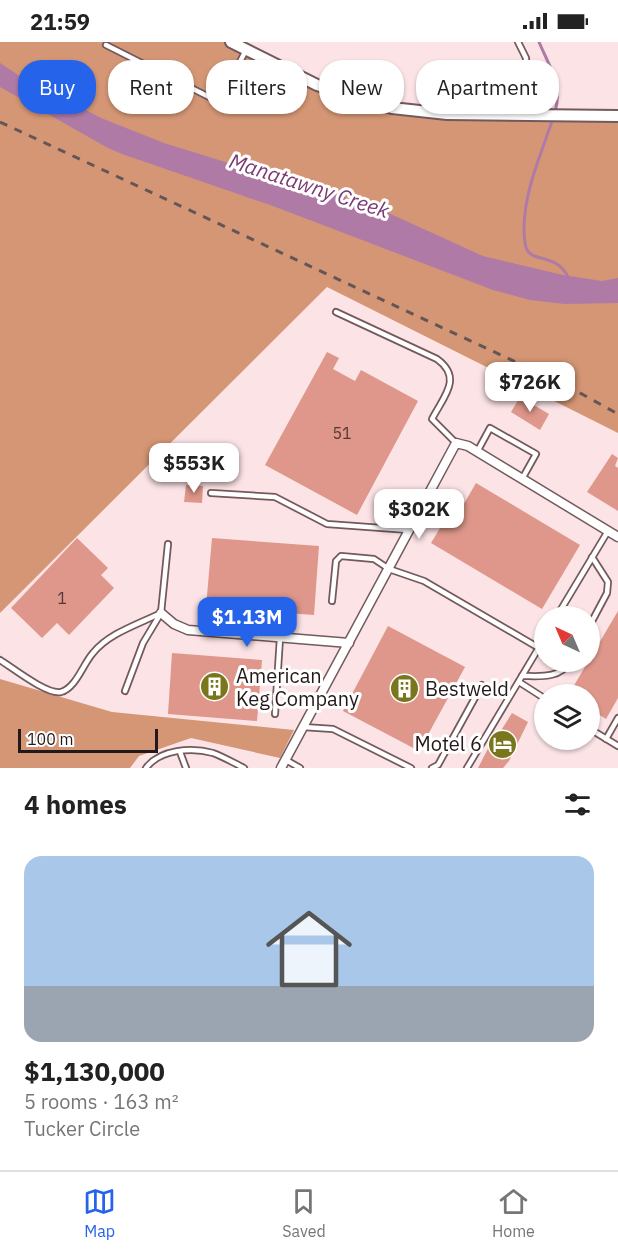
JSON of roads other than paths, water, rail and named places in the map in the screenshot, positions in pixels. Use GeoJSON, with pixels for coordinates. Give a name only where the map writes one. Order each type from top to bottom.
{"type":"FeatureCollection","features":[{"type":"Feature","properties":{"kind":"street"},"geometry":{"type":"LineString","coordinates":[[231,42],[317,85],[392,108],[447,114],[618,116]]}},
{"type":"Feature","properties":{"kind":"street"},"geometry":{"type":"LineString","coordinates":[[284,764],[456,443],[468,446],[618,537]]}},
{"type":"Feature","properties":{"kind":"street"},"geometry":{"type":"LineString","coordinates":[[161,614],[174,624],[188,630],[349,643]]}},
{"type":"Feature","properties":{"kind":"lane"},"geometry":{"type":"LineString","coordinates":[[518,42],[526,58],[527,115]]}},
{"type":"Feature","properties":{"kind":"lane"},"geometry":{"type":"LineString","coordinates":[[106,45],[217,101],[224,93],[246,50]]}},
{"type":"Feature","properties":{"kind":"lane"},"geometry":{"type":"LineString","coordinates":[[336,312],[444,364],[449,370],[451,383],[432,419],[456,443]]}},
{"type":"Feature","properties":{"kind":"lane"},"geometry":{"type":"LineString","coordinates":[[477,452],[490,428],[536,454],[522,478]]}},
{"type":"Feature","properties":{"kind":"lane"},"geometry":{"type":"LineString","coordinates":[[210,493],[275,497],[327,524],[409,530]]}},
{"type":"Feature","properties":{"kind":"lane"},"geometry":{"type":"LineString","coordinates":[[563,606],[608,531]]}},
{"type":"Feature","properties":{"kind":"lane"},"geometry":{"type":"LineString","coordinates":[[126,691],[144,643],[161,614],[168,544]]}},
{"type":"Feature","properties":{"kind":"lane"},"geometry":{"type":"LineString","coordinates":[[332,600],[336,561],[341,556],[374,559],[389,569],[424,581],[534,645]]}},
{"type":"Feature","properties":{"kind":"lane"},"geometry":{"type":"LineString","coordinates":[[592,556],[608,582],[607,592],[600,606]]}},
{"type":"Feature","properties":{"kind":"lane"},"geometry":{"type":"LineString","coordinates":[[0,660],[49,691],[62,692],[72,684],[93,652],[108,639],[161,614]]}},
{"type":"Feature","properties":{"kind":"lane"},"geometry":{"type":"LineString","coordinates":[[275,714],[280,638]]}},
{"type":"Feature","properties":{"kind":"lane"},"geometry":{"type":"LineString","coordinates":[[467,768],[534,657]]}},
{"type":"Feature","properties":{"kind":"lane"},"geometry":{"type":"LineString","coordinates":[[521,679],[552,676],[558,672]]}},
{"type":"Feature","properties":{"kind":"lane"},"geometry":{"type":"LineString","coordinates":[[521,679],[534,690]]}},
{"type":"Feature","properties":{"kind":"lane"},"geometry":{"type":"LineString","coordinates":[[432,768],[438,765],[482,685]]}},
{"type":"Feature","properties":{"kind":"lane"},"geometry":{"type":"LineString","coordinates":[[606,739],[618,718]]}},
{"type":"Feature","properties":{"kind":"lane"},"geometry":{"type":"LineString","coordinates":[[303,727],[333,729],[411,768]]}},
{"type":"Feature","properties":{"kind":"lane"},"geometry":{"type":"LineString","coordinates":[[600,735],[618,746]]}},
{"type":"Feature","properties":{"kind":"lane"},"geometry":{"type":"LineString","coordinates":[[146,768],[160,756],[168,753],[201,751],[209,752],[244,768]]}},
{"type":"Feature","properties":{"kind":"lane"},"geometry":{"type":"LineString","coordinates":[[180,752],[186,768]]}},
{"type":"Feature","properties":{"kind":"lane"},"geometry":{"type":"LineString","coordinates":[[284,764],[300,768]]}},
{"type":"Feature","properties":{"kind":"water"},"geometry":{"type":"Polygon","coordinates":[[[0,63],[18,75],[18,97],[0,87],[0,63]]]}},
{"type":"Feature","properties":{"kind":"water","name":"Manatawny Creek"},"geometry":{"type":"Polygon","coordinates":[[[48,114],[94,114],[164,143],[267,175],[325,190],[384,211],[483,256],[563,275],[602,281],[618,278],[618,303],[564,304],[530,300],[493,290],[273,206],[108,148],[48,114]]]}},
{"type":"Feature","properties":{"kind":"waterway"},"geometry":{"type":"LineString","coordinates":[[539,42],[547,60]]}},
{"type":"Feature","properties":{"kind":"waterway"},"geometry":{"type":"LineString","coordinates":[[553,118],[530,185],[525,213],[524,238],[530,254],[558,265],[568,277]]}},
{"type":"Feature","properties":{"kind":"railway"},"geometry":{"type":"LineString","coordinates":[[0,122],[571,388],[618,414]]}},
{"type":"Feature","properties":{"kind":"place","name":"American Keg Company"},"geometry":{"type":"Point","coordinates":[215,687]}},
{"type":"Feature","properties":{"kind":"place","name":"Bestweld"},"geometry":{"type":"Point","coordinates":[404,689]}},
{"type":"Feature","properties":{"kind":"place","name":"Motel 6"},"geometry":{"type":"Point","coordinates":[503,744]}}]}
